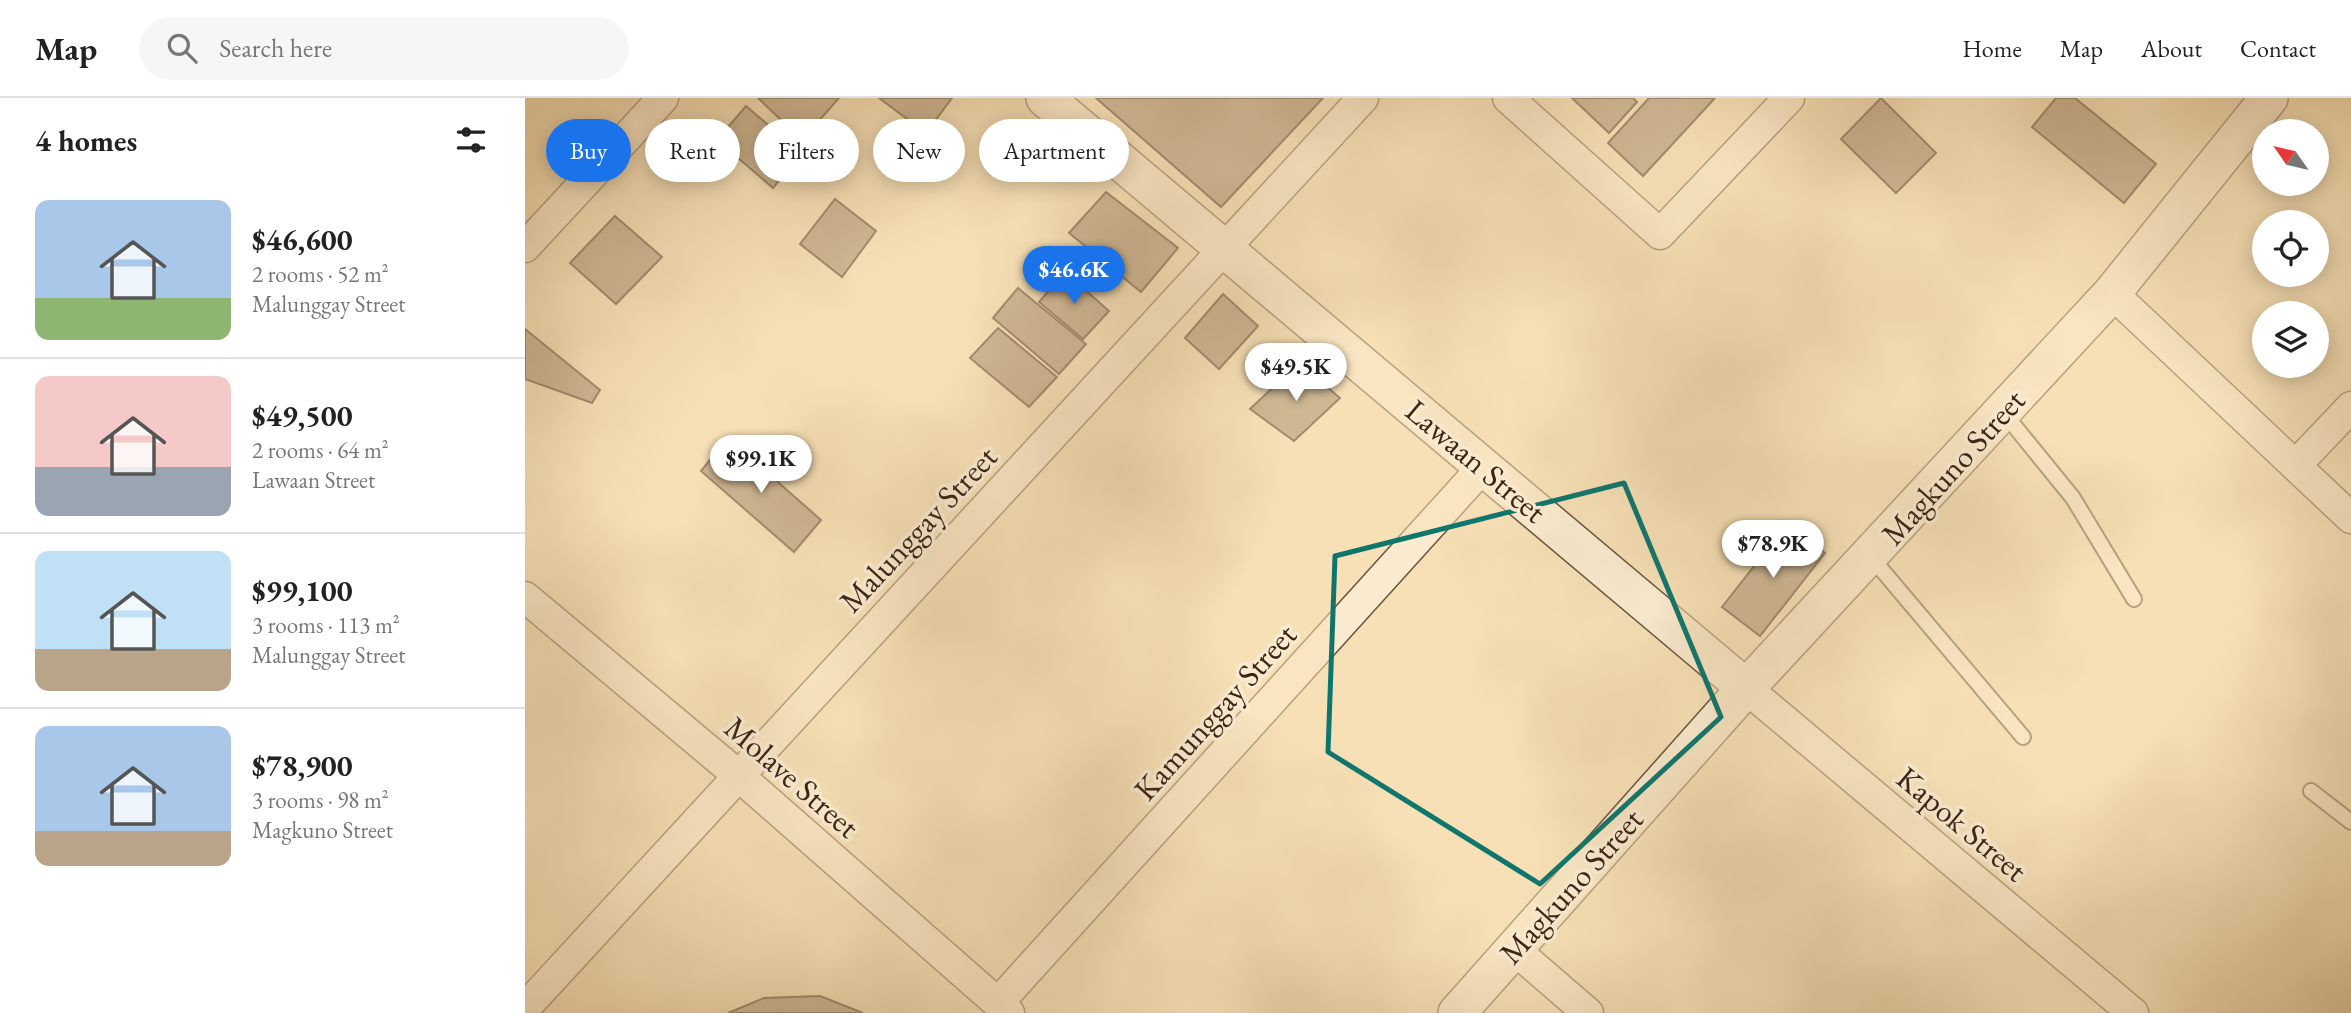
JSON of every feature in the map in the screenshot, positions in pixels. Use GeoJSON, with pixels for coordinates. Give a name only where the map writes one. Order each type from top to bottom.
{"type":"FeatureCollection","features":[{"type":"Feature","properties":{"kind":"street"},"geometry":{"type":"LineString","coordinates":[[525,247],[663,98]]}},
{"type":"Feature","properties":{"kind":"street","name":"Lawaan Street"},"geometry":{"type":"LineString","coordinates":[[1045,98],[1747,688]]}},
{"type":"Feature","properties":{"kind":"street","name":"Malunggay Street"},"geometry":{"type":"LineString","coordinates":[[525,1008],[1363,98]]}},
{"type":"Feature","properties":{"kind":"street"},"geometry":{"type":"LineString","coordinates":[[1508,98],[1660,234],[1789,98]]}},
{"type":"Feature","properties":{"kind":"street","name":"Magkuno Street"},"geometry":{"type":"LineString","coordinates":[[1457,1013],[1747,688],[1871,557],[2112,293],[2269,98]]}},
{"type":"Feature","properties":{"kind":"street"},"geometry":{"type":"LineString","coordinates":[[2112,293],[2351,518]]}},
{"type":"Feature","properties":{"kind":"street"},"geometry":{"type":"LineString","coordinates":[[2296,465],[2351,407]]}},
{"type":"Feature","properties":{"kind":"street","name":"Kamunggay Street"},"geometry":{"type":"LineString","coordinates":[[1003,1008],[1483,467]]}},
{"type":"Feature","properties":{"kind":"street","name":"Molave Street"},"geometry":{"type":"LineString","coordinates":[[525,597],[739,776],[1003,1008]]}},
{"type":"Feature","properties":{"kind":"street","name":"Kapok Street"},"geometry":{"type":"LineString","coordinates":[[1747,688],[2133,1013]]}},
{"type":"Feature","properties":{"kind":"street"},"geometry":{"type":"LineString","coordinates":[[1515,950],[1588,1013]]}},
{"type":"Feature","properties":{"kind":"lane"},"geometry":{"type":"LineString","coordinates":[[2003,412],[2073,498],[2134,599]]}},
{"type":"Feature","properties":{"kind":"lane"},"geometry":{"type":"LineString","coordinates":[[1871,557],[2022,737]]}},
{"type":"Feature","properties":{"kind":"lane"},"geometry":{"type":"LineString","coordinates":[[2311,791],[2350,820]]}},
{"type":"Feature","properties":{"kind":"highlighted area"},"geometry":{"type":"Polygon","coordinates":[[[1624,483],[1721,717],[1540,884],[1328,752],[1335,556],[1624,483]]]}},
{"type":"Feature","properties":{"kind":"building"},"geometry":{"type":"Polygon","coordinates":[[[758,98],[839,98],[820,119],[780,119],[758,98]]]}},
{"type":"Feature","properties":{"kind":"building"},"geometry":{"type":"Polygon","coordinates":[[[879,98],[952,98],[936,119],[907,119],[879,98]]]}},
{"type":"Feature","properties":{"kind":"building"},"geometry":{"type":"Polygon","coordinates":[[[1096,98],[1323,98],[1221,207],[1129,127],[1129,119],[1120,119],[1096,98]]]}},
{"type":"Feature","properties":{"kind":"building"},"geometry":{"type":"Polygon","coordinates":[[[1572,98],[1633,98],[1637,102],[1609,133],[1572,98]]]}},
{"type":"Feature","properties":{"kind":"building"},"geometry":{"type":"Polygon","coordinates":[[[1649,98],[1715,98],[1643,176],[1608,143],[1649,98]]]}},
{"type":"Feature","properties":{"kind":"building"},"geometry":{"type":"Polygon","coordinates":[[[1881,98],[1936,153],[1896,193],[1841,139],[1881,98]]]}},
{"type":"Feature","properties":{"kind":"building"},"geometry":{"type":"Polygon","coordinates":[[[2056,98],[2075,98],[2156,164],[2124,203],[2032,127],[2056,98]]]}},
{"type":"Feature","properties":{"kind":"building"},"geometry":{"type":"Polygon","coordinates":[[[746,106],[761,119],[754,119],[754,172],[740,160],[740,119],[735,119],[746,106]]]}},
{"type":"Feature","properties":{"kind":"building"},"geometry":{"type":"Polygon","coordinates":[[[766,182],[778,182],[773,188],[766,182]]]}},
{"type":"Feature","properties":{"kind":"building"},"geometry":{"type":"Polygon","coordinates":[[[1106,192],[1178,248],[1141,292],[1069,233],[1106,192]]]}},
{"type":"Feature","properties":{"kind":"building"},"geometry":{"type":"Polygon","coordinates":[[[835,199],[876,231],[842,277],[800,244],[835,199]]]}},
{"type":"Feature","properties":{"kind":"building"},"geometry":{"type":"Polygon","coordinates":[[[615,216],[662,257],[616,304],[570,263],[615,216]]]}},
{"type":"Feature","properties":{"kind":"building"},"geometry":{"type":"Polygon","coordinates":[[[1065,272],[1109,311],[1083,339],[1039,302],[1065,272]]]}},
{"type":"Feature","properties":{"kind":"building"},"geometry":{"type":"Polygon","coordinates":[[[1018,288],[1086,344],[1059,374],[993,318],[1018,288]]]}},
{"type":"Feature","properties":{"kind":"building"},"geometry":{"type":"Polygon","coordinates":[[[1223,294],[1258,326],[1219,369],[1185,338],[1223,294]]]}},
{"type":"Feature","properties":{"kind":"building"},"geometry":{"type":"Polygon","coordinates":[[[998,328],[1057,377],[1029,407],[970,358],[998,328]]]}},
{"type":"Feature","properties":{"kind":"building"},"geometry":{"type":"Polygon","coordinates":[[[525,329],[600,390],[592,403],[525,379],[525,329]]]}},
{"type":"Feature","properties":{"kind":"building"},"geometry":{"type":"Polygon","coordinates":[[[1299,363],[1340,398],[1294,441],[1250,409],[1299,363]]]}},
{"type":"Feature","properties":{"kind":"building"},"geometry":{"type":"Polygon","coordinates":[[[728,438],[821,520],[794,552],[701,471],[728,438]]]}},
{"type":"Feature","properties":{"kind":"building"},"geometry":{"type":"Polygon","coordinates":[[[1787,524],[1825,553],[1760,636],[1722,607],[1787,524]]]}},
{"type":"Feature","properties":{"kind":"building"},"geometry":{"type":"Polygon","coordinates":[[[820,996],[863,1013],[728,1013],[764,998],[820,996]]]}}]}
